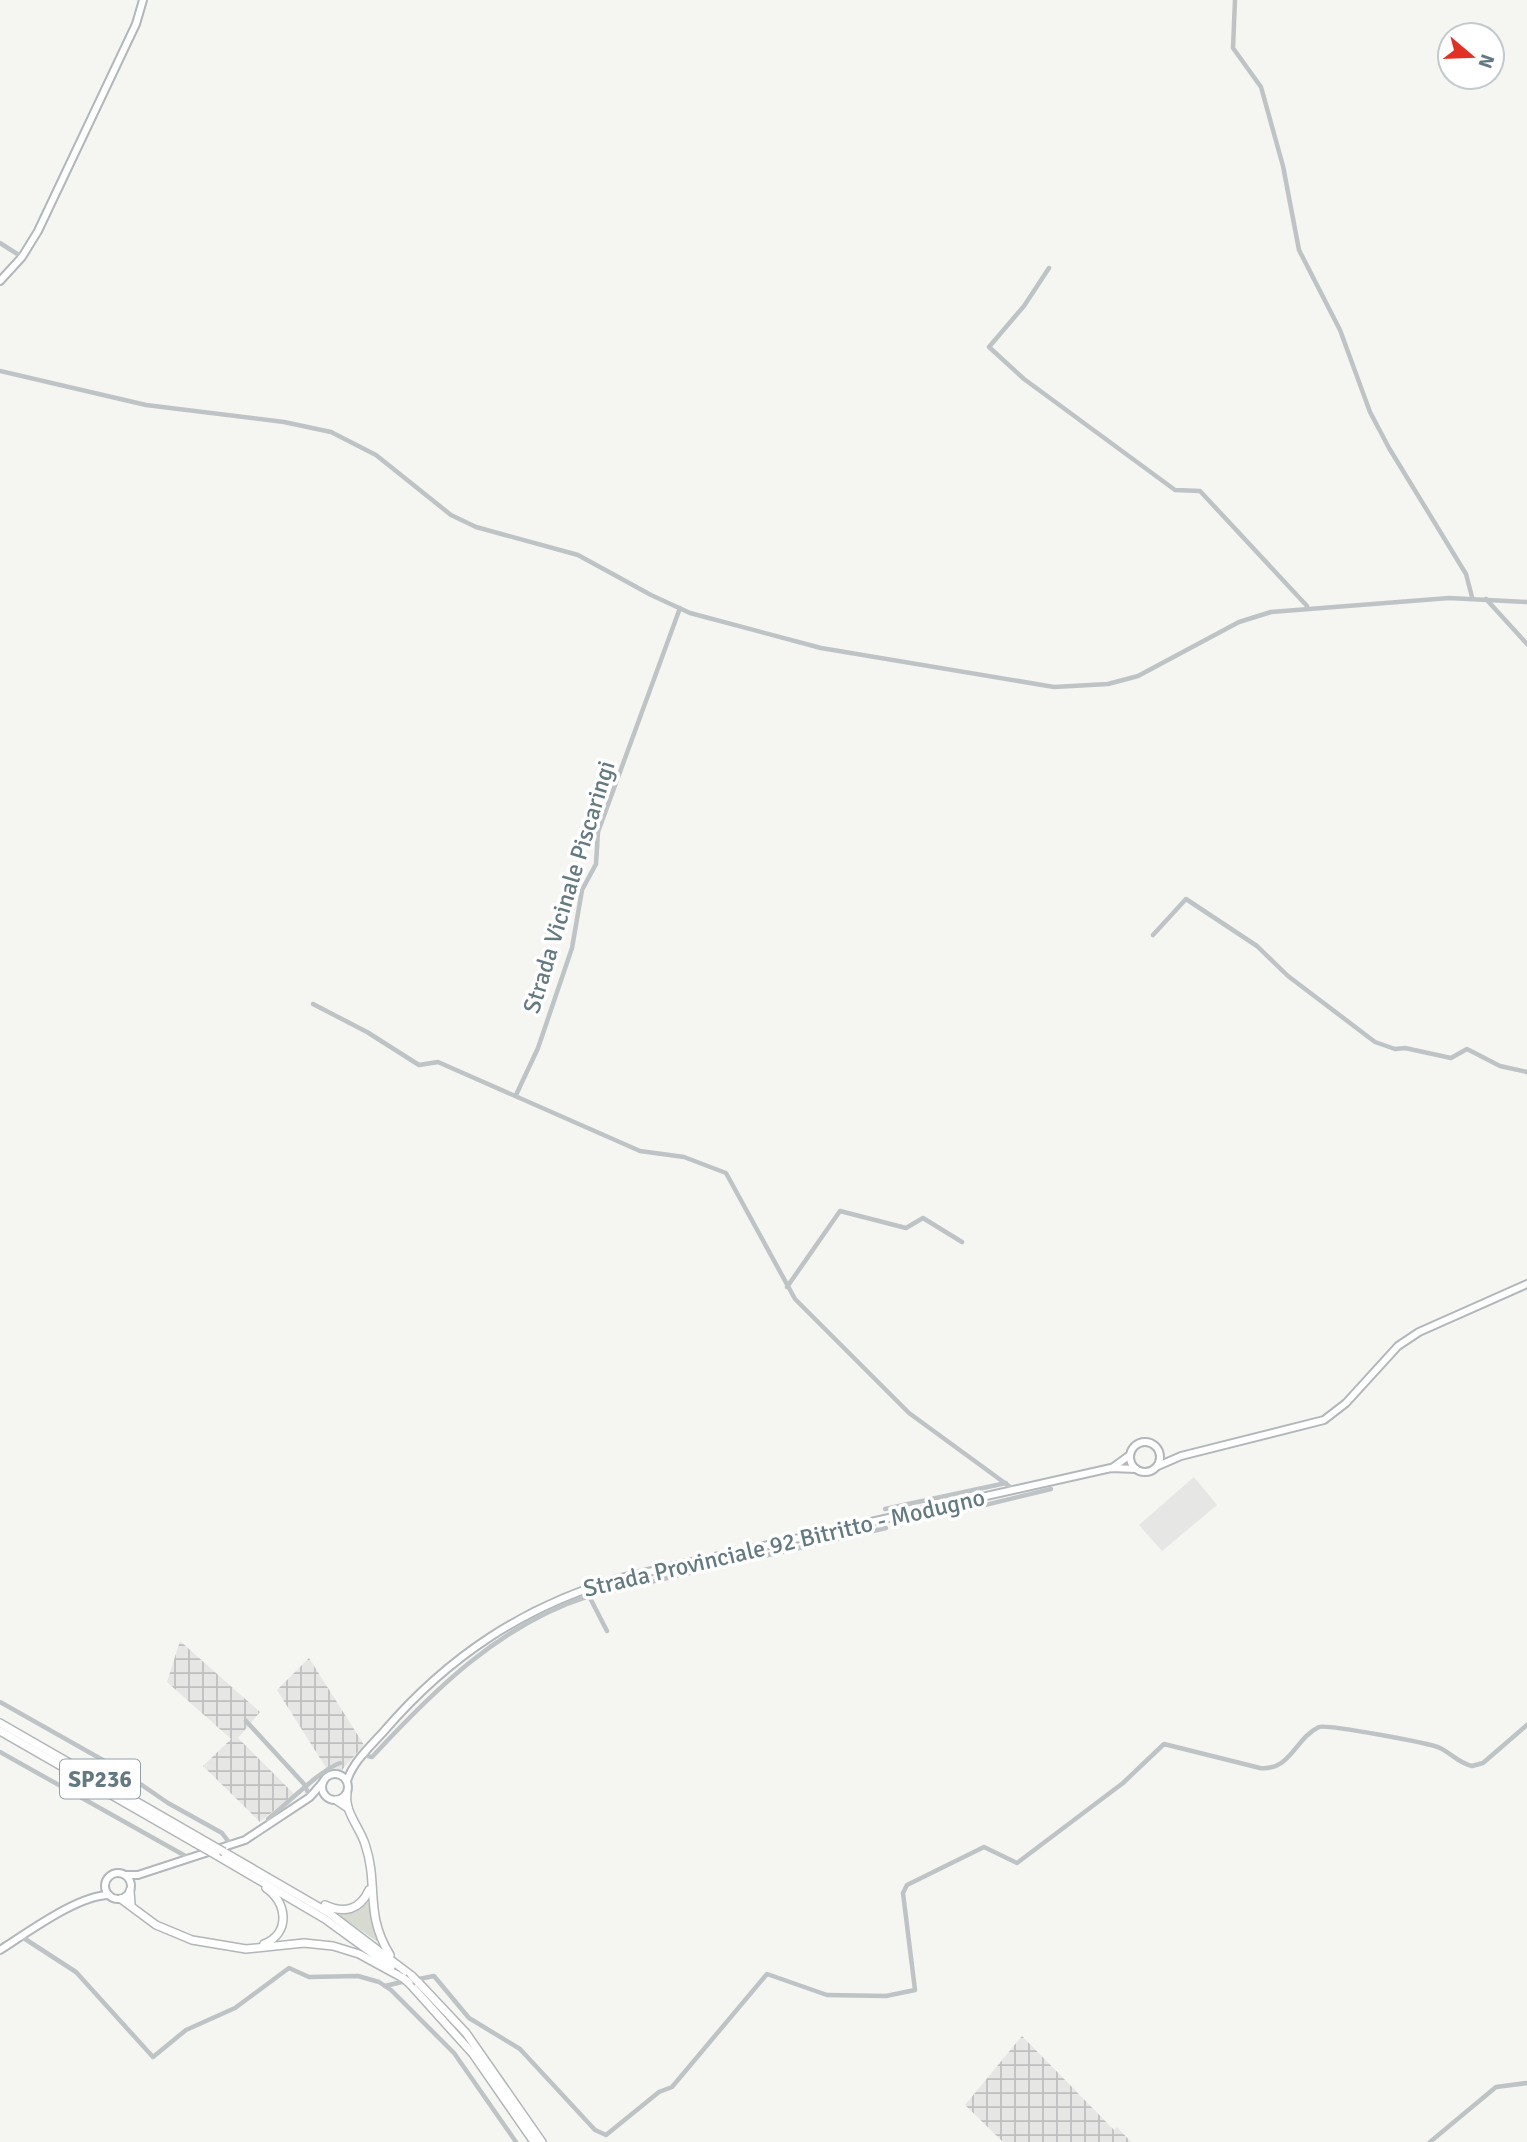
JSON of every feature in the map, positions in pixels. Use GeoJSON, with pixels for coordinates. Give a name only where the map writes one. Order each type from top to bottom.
{"type":"FeatureCollection","features":[{"type":"Feature","properties":{"kind":"highway","name":"SP236"},"geometry":{"type":"LineString","coordinates":[[0,1723],[336,1926],[411,1980],[460,2025],[542,2142]]}},
{"type":"Feature","properties":{"kind":"highway","name":"SP236"},"geometry":{"type":"LineString","coordinates":[[0,1731],[264,1875],[329,1913],[392,1958],[473,2054],[534,2142]]}},
{"type":"Feature","properties":{"kind":"highway"},"geometry":{"type":"LineString","coordinates":[[347,1794],[348,1809],[366,1846],[374,1922],[392,1958]]}},
{"type":"Feature","properties":{"kind":"highway"},"geometry":{"type":"LineString","coordinates":[[332,1799],[348,1809]]}},
{"type":"Feature","properties":{"kind":"highway"},"geometry":{"type":"LineString","coordinates":[[216,1855],[270,1891],[282,1906],[284,1916],[278,1934],[270,1941],[246,1948]]}},
{"type":"Feature","properties":{"kind":"highway"},"geometry":{"type":"LineString","coordinates":[[264,1875],[339,1910],[349,1910],[364,1901],[372,1883]]}},
{"type":"Feature","properties":{"kind":"highway"},"geometry":{"type":"LineString","coordinates":[[131,1888],[131,1904]]}},
{"type":"Feature","properties":{"kind":"highway"},"geometry":{"type":"LineString","coordinates":[[121,1899],[131,1904],[147,1920],[170,1932],[208,1944],[246,1948],[304,1943],[333,1946],[359,1954],[411,1980]]}},
{"type":"Feature","properties":{"kind":"main road"},"geometry":{"type":"LineString","coordinates":[[0,281],[22,257],[64,178],[136,24],[143,0]]}},
{"type":"Feature","properties":{"kind":"main road"},"geometry":{"type":"LineString","coordinates":[[1111,1468],[1145,1472],[1181,1456],[1325,1420],[1346,1403],[1398,1346],[1419,1332],[1527,1284]]}},
{"type":"Feature","properties":{"kind":"main road"},"geometry":{"type":"LineString","coordinates":[[1111,1468],[1130,1455],[1138,1444],[1146,1442],[1155,1446],[1160,1455],[1158,1466]]}},
{"type":"Feature","properties":{"kind":"main road"},"geometry":{"type":"LineString","coordinates":[[1130,1455],[1136,1469]]}},
{"type":"Feature","properties":{"kind":"main road"},"geometry":{"type":"LineString","coordinates":[[1160,1455],[1181,1456]]}},
{"type":"Feature","properties":{"kind":"main road","name":"Strada Provinciale 92 Bitritto - Modugno"},"geometry":{"type":"LineString","coordinates":[[351,1769],[443,1670],[456,1660],[517,1619],[592,1587],[1111,1468]]}},
{"type":"Feature","properties":{"kind":"main road"},"geometry":{"type":"LineString","coordinates":[[0,1950],[95,1896],[114,1873],[138,1875],[232,1846],[310,1797],[328,1776],[351,1769]]}},
{"type":"Feature","properties":{"kind":"main road"},"geometry":{"type":"LineString","coordinates":[[310,1797],[332,1799],[347,1794],[351,1769]]}},
{"type":"Feature","properties":{"kind":"main road"},"geometry":{"type":"LineString","coordinates":[[340,1774],[347,1781]]}},
{"type":"Feature","properties":{"kind":"main road"},"geometry":{"type":"LineString","coordinates":[[323,1782],[323,1791],[332,1799]]}},
{"type":"Feature","properties":{"kind":"main road"},"geometry":{"type":"LineString","coordinates":[[127,1875],[131,1888]]}},
{"type":"Feature","properties":{"kind":"main road"},"geometry":{"type":"LineString","coordinates":[[95,1896],[109,1895],[121,1899],[138,1875]]}},
{"type":"Feature","properties":{"kind":"main road"},"geometry":{"type":"LineString","coordinates":[[105,1883],[109,1895]]}},
{"type":"Feature","properties":{"kind":"street"},"geometry":{"type":"LineString","coordinates":[[1235,0],[1233,48],[1261,87],[1285,173],[1299,250],[1340,330],[1370,412],[1389,448],[1459,561],[1469,580],[1472,597]]}},
{"type":"Feature","properties":{"kind":"street"},"geometry":{"type":"LineString","coordinates":[[0,243],[22,257]]}},
{"type":"Feature","properties":{"kind":"street"},"geometry":{"type":"LineString","coordinates":[[1049,268],[1024,306],[989,347],[1024,379],[1175,489],[1200,491],[1308,607]]}},
{"type":"Feature","properties":{"kind":"street"},"geometry":{"type":"LineString","coordinates":[[0,370],[146,405],[284,422],[331,432],[376,455],[450,515],[475,527],[578,555],[680,608],[717,622],[821,648],[1054,687],[1110,683],[1138,676],[1239,622],[1271,612],[1308,607],[1472,597],[1527,601]]}},
{"type":"Feature","properties":{"kind":"street"},"geometry":{"type":"LineString","coordinates":[[1486,598],[1527,644]]}},
{"type":"Feature","properties":{"kind":"street","name":"Strada Vicinale Piscaringi"},"geometry":{"type":"LineString","coordinates":[[516,1095],[538,1048],[572,948],[582,890],[596,864],[598,832],[680,608]]}},
{"type":"Feature","properties":{"kind":"street"},"geometry":{"type":"LineString","coordinates":[[1153,935],[1186,898],[1256,946],[1288,976],[1375,1042],[1451,1058],[1467,1049],[1500,1066],[1527,1072]]}},
{"type":"Feature","properties":{"kind":"street"},"geometry":{"type":"LineString","coordinates":[[313,1004],[367,1032],[419,1065],[438,1062],[640,1151],[684,1157],[726,1173],[791,1294],[909,1413],[1013,1489]]}},
{"type":"Feature","properties":{"kind":"street"},"geometry":{"type":"LineString","coordinates":[[787,1287],[840,1211],[906,1228],[923,1217],[962,1242]]}},
{"type":"Feature","properties":{"kind":"street"},"geometry":{"type":"LineString","coordinates":[[885,1508],[1006,1483]]}},
{"type":"Feature","properties":{"kind":"street"},"geometry":{"type":"LineString","coordinates":[[951,1513],[1051,1489]]}},
{"type":"Feature","properties":{"kind":"street"},"geometry":{"type":"LineString","coordinates":[[989,1494],[992,1503]]}},
{"type":"Feature","properties":{"kind":"street"},"geometry":{"type":"LineString","coordinates":[[364,1755],[372,1757],[429,1697],[487,1649],[547,1613],[589,1595],[886,1528]]}},
{"type":"Feature","properties":{"kind":"street"},"geometry":{"type":"LineString","coordinates":[[799,1539],[801,1547]]}},
{"type":"Feature","properties":{"kind":"street"},"geometry":{"type":"LineString","coordinates":[[589,1595],[607,1630]]}},
{"type":"Feature","properties":{"kind":"street"},"geometry":{"type":"LineString","coordinates":[[0,1702],[117,1768],[168,1803],[222,1833],[232,1846]]}},
{"type":"Feature","properties":{"kind":"street"},"geometry":{"type":"LineString","coordinates":[[246,1721],[310,1797]]}},
{"type":"Feature","properties":{"kind":"street"},"geometry":{"type":"LineString","coordinates":[[385,1986],[434,1976],[469,2018],[514,2043],[595,2130],[606,2135],[660,2092],[672,2087],[767,1974],[827,1995],[886,1996],[915,1990],[903,1893],[907,1885],[986,1846],[1017,1863],[1123,1783],[1167,1744],[1260,1768],[1272,1768],[1284,1762],[1314,1731],[1325,1726],[1416,1740],[1441,1748],[1472,1766],[1483,1763],[1527,1724]]}},
{"type":"Feature","properties":{"kind":"street"},"geometry":{"type":"LineString","coordinates":[[0,1752],[189,1858]]}},
{"type":"Feature","properties":{"kind":"street"},"geometry":{"type":"LineString","coordinates":[[270,1824],[268,1819],[306,1789],[324,1770],[340,1763]]}},
{"type":"Feature","properties":{"kind":"street"},"geometry":{"type":"LineString","coordinates":[[22,1937],[76,1972],[153,2057],[186,2030],[235,2008],[289,1968],[309,1977],[351,1975],[385,1986],[454,2053],[516,2142]]}},
{"type":"Feature","properties":{"kind":"street"},"geometry":{"type":"LineString","coordinates":[[1430,2142],[1496,2087],[1527,2083]]}},
{"type":"Feature","properties":{"kind":"shaded area"},"geometry":{"type":"Polygon","coordinates":[[[1194,1477],[1217,1505],[1162,1551],[1139,1525],[1194,1477]]]}},
{"type":"Feature","properties":{"kind":"shaded area"},"geometry":{"type":"Polygon","coordinates":[[[180,1641],[260,1712],[238,1738],[294,1794],[260,1822],[203,1766],[231,1739],[167,1682],[180,1641]]]}},
{"type":"Feature","properties":{"kind":"shaded area"},"geometry":{"type":"Polygon","coordinates":[[[309,1658],[364,1745],[342,1770],[328,1771],[277,1690],[309,1658]]]}},
{"type":"Feature","properties":{"kind":"shaded area"},"geometry":{"type":"Polygon","coordinates":[[[368,1902],[379,1943],[339,1915],[368,1902]]]}},
{"type":"Feature","properties":{"kind":"shaded area"},"geometry":{"type":"Polygon","coordinates":[[[1022,2036],[1114,2130],[1117,2127],[1131,2142],[1003,2142],[965,2105],[1022,2036]]]}}]}
